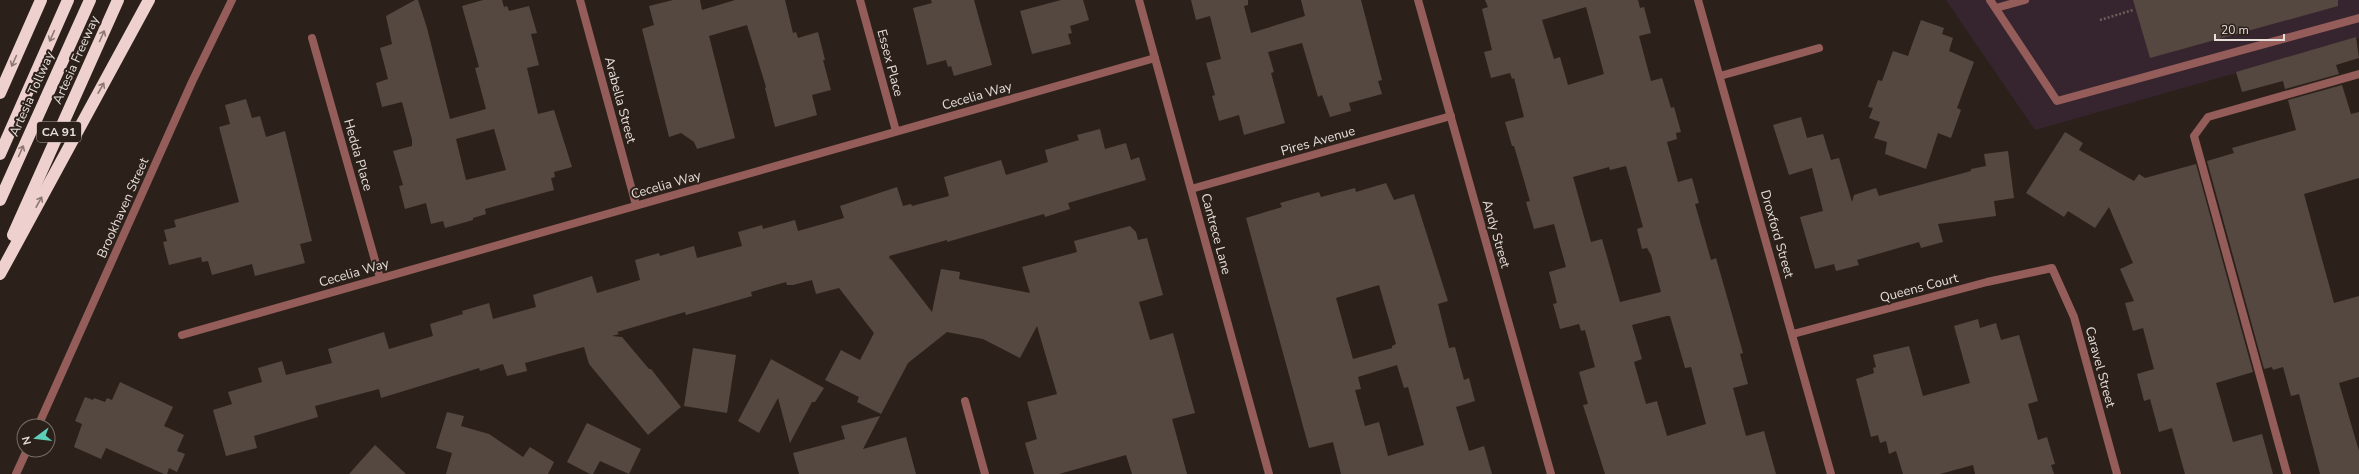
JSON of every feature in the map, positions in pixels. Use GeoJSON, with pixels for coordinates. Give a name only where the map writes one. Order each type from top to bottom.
{"type":"FeatureCollection","features":[{"type":"Feature","properties":{"kind":"highway"},"geometry":{"type":"LineString","coordinates":[[0,93],[41,0]]}},
{"type":"Feature","properties":{"kind":"highway","name":"Artesia Tollway"},"geometry":{"type":"LineString","coordinates":[[0,154],[68,0]]}},
{"type":"Feature","properties":{"kind":"highway","name":"Artesia Tollway"},"geometry":{"type":"LineString","coordinates":[[0,200],[90,0]]}},
{"type":"Feature","properties":{"kind":"highway","name":"Artesia Freeway"},"geometry":{"type":"LineString","coordinates":[[0,264],[118,0]]}},
{"type":"Feature","properties":{"kind":"highway"},"geometry":{"type":"LineString","coordinates":[[0,274],[149,0]]}},
{"type":"Feature","properties":{"kind":"street","name":"Brookhaven Street"},"geometry":{"type":"LineString","coordinates":[[42,418],[192,82],[232,0]]}},
{"type":"Feature","properties":{"kind":"street","name":"Arabella Street"},"geometry":{"type":"LineString","coordinates":[[580,0],[636,205]]}},
{"type":"Feature","properties":{"kind":"street","name":"Essex Place"},"geometry":{"type":"LineString","coordinates":[[860,0],[896,131]]}},
{"type":"Feature","properties":{"kind":"street","name":"Cantrece Lane"},"geometry":{"type":"LineString","coordinates":[[1140,0],[1269,474]]}},
{"type":"Feature","properties":{"kind":"street","name":"Andy Street"},"geometry":{"type":"LineString","coordinates":[[1418,0],[1551,474]]}},
{"type":"Feature","properties":{"kind":"street","name":"Droxford Street"},"geometry":{"type":"LineString","coordinates":[[1698,0],[1793,334],[1831,474]]}},
{"type":"Feature","properties":{"kind":"street"},"geometry":{"type":"LineString","coordinates":[[1990,0],[2057,101],[2359,18]]}},
{"type":"Feature","properties":{"kind":"street"},"geometry":{"type":"LineString","coordinates":[[1996,8],[2025,0]]}},
{"type":"Feature","properties":{"kind":"street","name":"Hedda Place"},"geometry":{"type":"LineString","coordinates":[[312,38],[380,278]]}},
{"type":"Feature","properties":{"kind":"street"},"geometry":{"type":"LineString","coordinates":[[1720,76],[1820,48]]}},
{"type":"Feature","properties":{"kind":"street","name":"Cecelia Way"},"geometry":{"type":"LineString","coordinates":[[182,334],[1155,58]]}},
{"type":"Feature","properties":{"kind":"street"},"geometry":{"type":"LineString","coordinates":[[2287,474],[2194,136],[2208,117],[2359,74]]}},
{"type":"Feature","properties":{"kind":"street","name":"Pires Avenue"},"geometry":{"type":"LineString","coordinates":[[1191,189],[1451,116]]}},
{"type":"Feature","properties":{"kind":"street","name":"Queens Court"},"geometry":{"type":"LineString","coordinates":[[1793,334],[1987,282],[2052,268]]}},
{"type":"Feature","properties":{"kind":"street","name":"Caravel Street"},"geometry":{"type":"LineString","coordinates":[[2052,268],[2074,317],[2117,474]]}},
{"type":"Feature","properties":{"kind":"street"},"geometry":{"type":"LineString","coordinates":[[965,401],[985,474]]}},
{"type":"Feature","properties":{"kind":"street"},"geometry":{"type":"LineString","coordinates":[[16,474],[23,458]]}},
{"type":"Feature","properties":{"kind":"path"},"geometry":{"type":"LineString","coordinates":[[2100,20],[2133,10]]}},
{"type":"Feature","properties":{"kind":"shaded area"},"geometry":{"type":"Polygon","coordinates":[[[1946,0],[2359,0],[2359,38],[2035,130],[1946,0]]]}},
{"type":"Feature","properties":{"kind":"building"},"geometry":{"type":"Polygon","coordinates":[[[415,0],[418,0],[427,28],[450,119],[486,109],[475,68],[479,67],[462,6],[483,0],[502,0],[504,7],[507,6],[509,11],[529,6],[537,33],[531,34],[539,65],[527,68],[538,114],[554,110],[572,167],[554,172],[555,177],[551,178],[554,190],[485,209],[486,214],[473,218],[473,220],[445,228],[443,221],[431,224],[426,203],[405,209],[399,186],[403,185],[393,151],[412,146],[412,140],[402,102],[382,107],[376,83],[388,79],[380,48],[392,44],[386,16],[415,0]],[[494,129],[456,139],[466,180],[506,170],[494,129]]]}},
{"type":"Feature","properties":{"kind":"building"},"geometry":{"type":"Polygon","coordinates":[[[673,0],[700,0],[702,10],[735,0],[785,0],[793,33],[796,32],[798,38],[818,32],[825,60],[823,60],[831,90],[812,95],[817,115],[775,127],[766,87],[747,25],[709,36],[735,138],[697,149],[694,142],[681,133],[669,137],[642,29],[654,25],[649,6],[673,0]]]}},
{"type":"Feature","properties":{"kind":"building"},"geometry":{"type":"Polygon","coordinates":[[[931,0],[974,0],[992,65],[954,76],[951,66],[948,67],[946,60],[927,65],[913,8],[932,3],[931,0]]]}},
{"type":"Feature","properties":{"kind":"building"},"geometry":{"type":"Polygon","coordinates":[[[1061,0],[1083,0],[1089,20],[1070,26],[1072,33],[1068,34],[1071,44],[1032,54],[1020,11],[1061,0]]]}},
{"type":"Feature","properties":{"kind":"building"},"geometry":{"type":"Polygon","coordinates":[[[1191,0],[1248,0],[1248,5],[1244,6],[1251,33],[1305,16],[1301,0],[1361,0],[1382,80],[1378,81],[1382,94],[1349,103],[1351,111],[1330,117],[1322,95],[1318,97],[1302,43],[1268,52],[1274,72],[1271,73],[1285,123],[1244,135],[1239,115],[1219,121],[1212,96],[1215,95],[1206,63],[1221,59],[1210,16],[1196,20],[1191,0]]]}},
{"type":"Feature","properties":{"kind":"building"},"geometry":{"type":"Polygon","coordinates":[[[1485,0],[1638,0],[1640,8],[1644,7],[1651,33],[1639,36],[1651,81],[1662,78],[1671,108],[1674,107],[1681,132],[1676,133],[1677,139],[1667,142],[1678,182],[1692,178],[1699,203],[1695,204],[1711,260],[1716,258],[1743,353],[1740,354],[1748,384],[1733,388],[1746,436],[1764,431],[1776,474],[1605,474],[1583,405],[1588,404],[1579,372],[1595,367],[1585,330],[1581,331],[1579,324],[1560,329],[1553,304],[1557,303],[1549,272],[1566,267],[1554,224],[1534,229],[1526,202],[1530,201],[1514,146],[1512,146],[1505,122],[1524,117],[1514,78],[1512,79],[1510,73],[1491,78],[1484,52],[1492,50],[1482,9],[1488,7],[1485,0]],[[1586,7],[1542,20],[1554,59],[1560,57],[1568,85],[1604,74],[1586,7]],[[1626,166],[1610,170],[1609,167],[1573,177],[1591,242],[1602,239],[1620,302],[1661,292],[1651,255],[1647,248],[1642,249],[1637,229],[1643,227],[1626,166]],[[1670,316],[1632,325],[1642,359],[1634,362],[1646,404],[1657,401],[1667,436],[1706,424],[1691,367],[1685,368],[1670,316]]]}},
{"type":"Feature","properties":{"kind":"building"},"geometry":{"type":"Polygon","coordinates":[[[2133,0],[2338,0],[2338,6],[2150,58],[2133,0]]]}},
{"type":"Feature","properties":{"kind":"building"},"geometry":{"type":"Polygon","coordinates":[[[1921,20],[1944,28],[1942,34],[1953,38],[1949,51],[1974,62],[1957,108],[1961,110],[1951,138],[1938,133],[1926,169],[1885,154],[1887,142],[1874,138],[1880,122],[1869,118],[1873,108],[1868,107],[1878,80],[1882,81],[1893,51],[1908,56],[1921,20]]]}},
{"type":"Feature","properties":{"kind":"building"},"geometry":{"type":"Polygon","coordinates":[[[2356,37],[2359,58],[2336,65],[2339,74],[2285,89],[2283,81],[2242,92],[2236,72],[2356,37]]]}},
{"type":"Feature","properties":{"kind":"building"},"geometry":{"type":"Polygon","coordinates":[[[2342,85],[2351,114],[2359,112],[2359,178],[2304,194],[2334,303],[2359,296],[2359,377],[2339,383],[2359,451],[2359,474],[2320,474],[2299,394],[2291,396],[2283,367],[2273,370],[2272,367],[2264,369],[2207,161],[2234,153],[2232,148],[2296,130],[2288,100],[2342,85]]]}},
{"type":"Feature","properties":{"kind":"building"},"geometry":{"type":"Polygon","coordinates":[[[246,99],[252,118],[260,116],[266,137],[285,131],[312,241],[300,244],[305,263],[255,276],[252,264],[212,275],[208,261],[202,262],[201,257],[169,265],[163,242],[167,241],[164,230],[176,227],[174,220],[239,202],[219,127],[230,124],[225,105],[246,99]]]}},
{"type":"Feature","properties":{"kind":"building"},"geometry":{"type":"Polygon","coordinates":[[[1801,117],[1807,138],[1823,134],[1831,160],[1839,158],[1852,202],[1854,195],[1876,188],[1879,196],[1971,171],[1971,169],[1986,166],[1984,154],[2008,151],[2014,198],[1994,201],[1996,216],[1938,224],[1943,242],[1921,248],[1919,242],[1857,260],[1859,265],[1836,271],[1834,264],[1815,269],[1800,217],[1823,211],[1812,168],[1789,175],[1773,125],[1801,117]]]}},
{"type":"Feature","properties":{"kind":"building"},"geometry":{"type":"Polygon","coordinates":[[[1100,129],[1105,149],[1126,143],[1131,160],[1139,157],[1146,180],[1068,203],[1070,209],[1045,217],[1044,214],[947,242],[947,240],[889,256],[890,258],[888,258],[891,259],[932,312],[941,269],[960,272],[959,279],[1030,293],[1022,267],[1077,252],[1074,241],[1130,226],[1136,232],[1138,240],[1147,238],[1163,295],[1139,302],[1150,340],[1173,333],[1195,413],[1172,419],[1187,474],[1132,474],[1126,455],[1059,474],[1034,474],[1025,443],[1037,439],[1027,402],[1057,394],[1037,326],[1020,358],[983,339],[947,332],[908,363],[881,414],[857,402],[859,397],[825,380],[841,350],[860,360],[874,333],[839,288],[816,294],[812,280],[793,285],[787,285],[786,282],[751,292],[752,296],[686,315],[685,312],[617,332],[619,334],[612,336],[622,337],[649,369],[651,369],[681,407],[648,435],[589,364],[584,347],[525,363],[527,371],[507,376],[503,364],[480,371],[479,368],[381,398],[379,389],[315,406],[318,417],[254,436],[257,448],[226,456],[213,410],[232,404],[228,392],[262,382],[258,368],[282,361],[286,375],[332,363],[328,349],[384,332],[389,349],[433,336],[430,324],[463,314],[462,311],[489,303],[493,319],[536,307],[533,295],[592,276],[597,293],[640,280],[635,260],[659,253],[660,256],[694,246],[697,258],[742,246],[738,232],[762,225],[763,229],[795,220],[798,231],[844,218],[840,206],[897,187],[903,206],[911,204],[912,206],[949,196],[944,177],[1001,160],[1006,175],[1048,162],[1045,150],[1079,140],[1077,135],[1100,129]]]}},
{"type":"Feature","properties":{"kind":"building"},"geometry":{"type":"Polygon","coordinates":[[[2065,132],[2083,143],[2079,150],[2134,181],[2139,174],[2145,178],[2196,164],[2253,372],[2216,383],[2233,442],[2262,434],[2273,474],[2185,474],[2172,428],[2159,432],[2150,399],[2144,401],[2137,374],[2154,369],[2143,328],[2133,331],[2125,303],[2134,301],[2120,269],[2133,263],[2109,207],[2095,228],[2068,211],[2064,217],[2026,193],[2065,132]]]}},
{"type":"Feature","properties":{"kind":"building"},"geometry":{"type":"Polygon","coordinates":[[[1386,183],[1394,200],[1414,194],[1448,301],[1438,304],[1449,348],[1455,347],[1464,380],[1469,378],[1475,401],[1456,407],[1469,451],[1484,446],[1492,474],[1341,474],[1333,442],[1309,448],[1246,218],[1282,207],[1280,203],[1319,192],[1321,197],[1355,188],[1356,192],[1386,183]],[[1379,285],[1336,298],[1353,359],[1392,348],[1392,346],[1396,344],[1379,285]],[[1397,365],[1358,377],[1361,389],[1355,390],[1365,426],[1379,422],[1388,456],[1424,445],[1408,387],[1404,388],[1397,365]]]}},
{"type":"Feature","properties":{"kind":"building"},"geometry":{"type":"Polygon","coordinates":[[[1978,319],[1980,328],[1996,323],[2001,340],[2019,335],[2038,401],[2028,404],[2038,440],[2047,437],[2055,464],[2051,465],[2054,474],[1975,474],[1973,465],[1940,474],[1903,474],[1896,451],[1889,454],[1886,441],[1880,443],[1878,435],[1871,437],[1856,379],[1874,373],[1873,368],[1876,367],[1873,355],[1909,346],[1923,396],[1970,383],[1954,326],[1978,319]]]}},
{"type":"Feature","properties":{"kind":"building"},"geometry":{"type":"Polygon","coordinates":[[[693,348],[736,355],[727,413],[684,406],[693,348]]]}},
{"type":"Feature","properties":{"kind":"building"},"geometry":{"type":"Polygon","coordinates":[[[771,359],[824,388],[815,402],[812,402],[790,443],[778,398],[759,433],[738,421],[771,359]]]}},
{"type":"Feature","properties":{"kind":"building"},"geometry":{"type":"Polygon","coordinates":[[[120,382],[173,407],[164,426],[184,435],[177,451],[185,454],[177,472],[169,468],[167,474],[164,474],[106,448],[101,459],[74,447],[82,424],[75,421],[85,397],[93,400],[94,398],[105,402],[107,398],[112,400],[120,382]]]}},
{"type":"Feature","properties":{"kind":"building"},"geometry":{"type":"Polygon","coordinates":[[[447,412],[464,416],[461,426],[489,434],[523,457],[530,447],[554,462],[548,474],[446,474],[452,453],[436,448],[447,412]]]}},
{"type":"Feature","properties":{"kind":"building"},"geometry":{"type":"Polygon","coordinates":[[[880,416],[863,449],[906,437],[916,474],[799,474],[793,453],[845,439],[841,426],[880,416]]]}},
{"type":"Feature","properties":{"kind":"building"},"geometry":{"type":"Polygon","coordinates":[[[587,423],[641,449],[629,474],[600,461],[593,474],[590,474],[567,462],[587,423]]]}},
{"type":"Feature","properties":{"kind":"building"},"geometry":{"type":"Polygon","coordinates":[[[375,445],[406,474],[349,474],[375,445]]]}}]}
